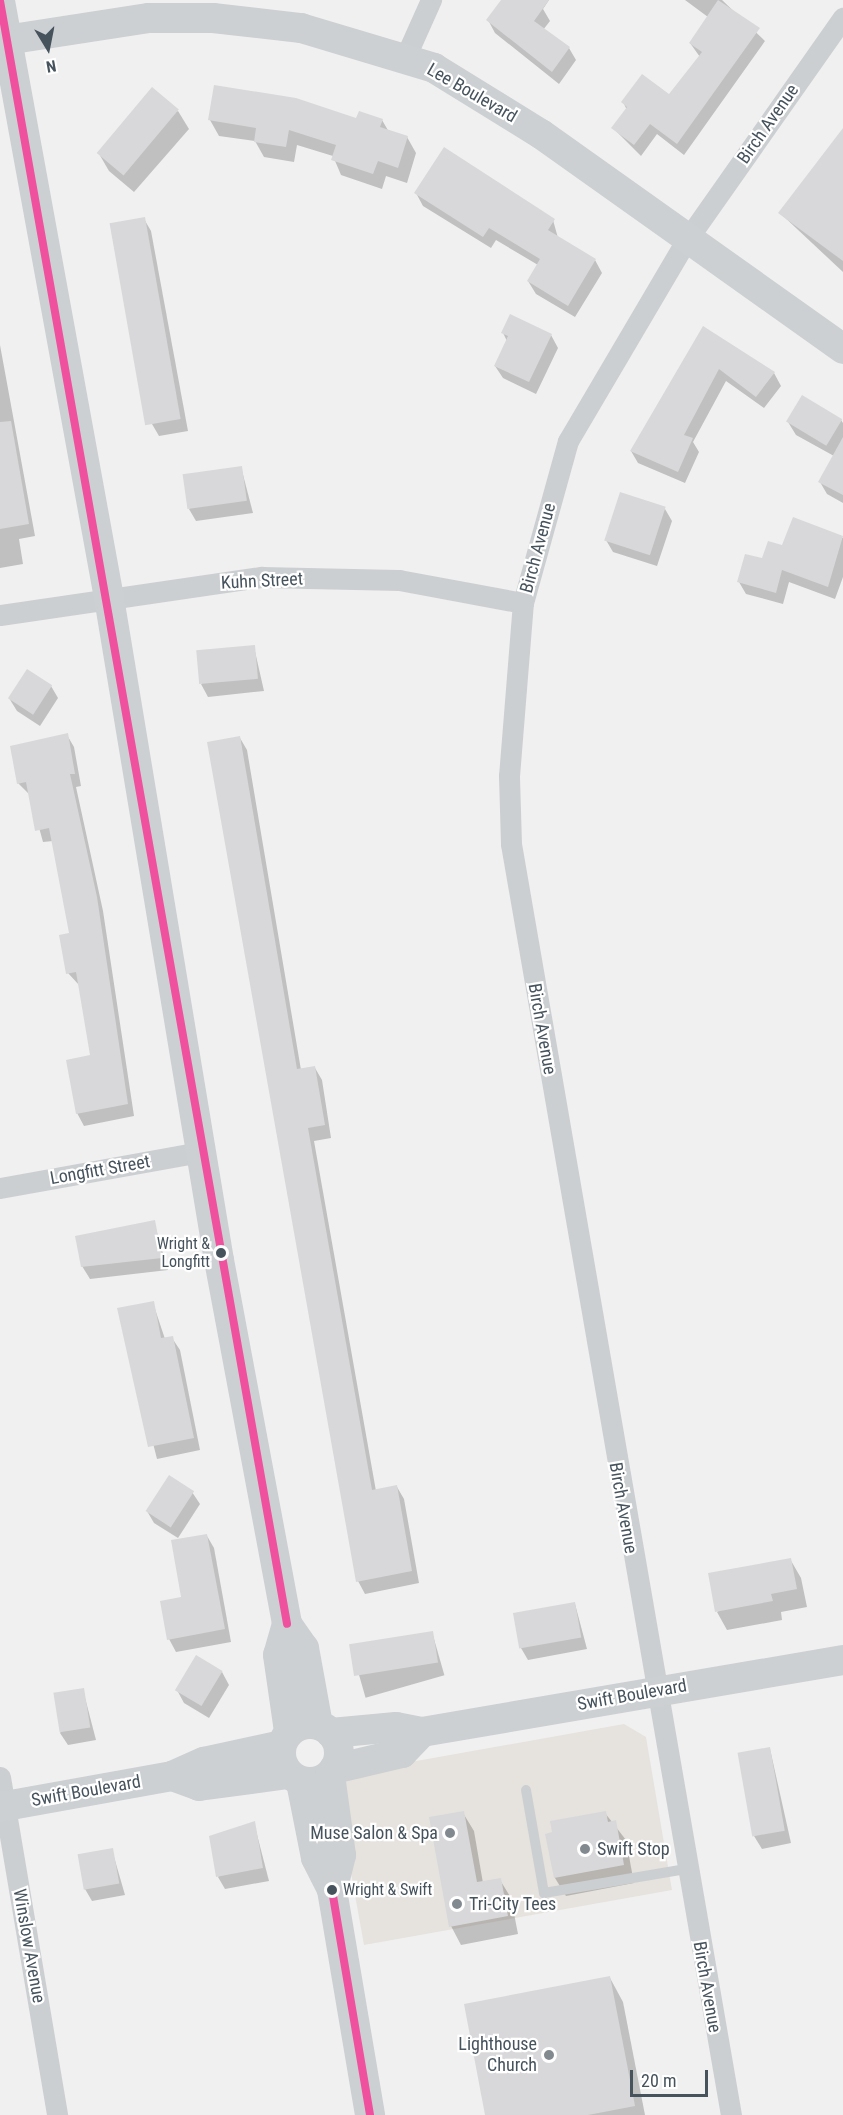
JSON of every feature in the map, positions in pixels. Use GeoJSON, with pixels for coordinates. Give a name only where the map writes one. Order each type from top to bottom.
{"type":"FeatureCollection","features":[{"type":"Feature","properties":{"kind":"street"},"geometry":{"type":"LineString","coordinates":[[405,58],[431,0]]}},
{"type":"Feature","properties":{"kind":"street"},"geometry":{"type":"LineString","coordinates":[[0,1],[4,40],[110,598],[201,1152],[287,1624],[304,1648],[325,1729],[339,1747],[332,1772],[341,1855],[332,1890]]}},
{"type":"Feature","properties":{"kind":"street","name":"Lee Boulevard"},"geometry":{"type":"LineString","coordinates":[[4,40],[149,18],[213,18],[301,28],[434,68],[541,134],[686,241],[843,349]]}},
{"type":"Feature","properties":{"kind":"street","name":"Birch Avenue"},"geometry":{"type":"LineString","coordinates":[[731,2115],[654,1691],[511,844],[509,776],[523,603],[568,441],[686,241],[843,18]]}},
{"type":"Feature","properties":{"kind":"street","name":"Kuhn Street"},"geometry":{"type":"LineString","coordinates":[[0,615],[262,577],[399,580],[523,603]]}},
{"type":"Feature","properties":{"kind":"street","name":"Longfitt Street"},"geometry":{"type":"LineString","coordinates":[[0,1188],[201,1152]]}},
{"type":"Feature","properties":{"kind":"street"},"geometry":{"type":"LineString","coordinates":[[287,1624],[278,1655],[285,1738],[316,1858],[332,1890],[370,2115]]}},
{"type":"Feature","properties":{"kind":"street","name":"Swift Boulevard"},"geometry":{"type":"LineString","coordinates":[[3,1806],[172,1776],[204,1762],[285,1738],[325,1729],[396,1727],[422,1732],[843,1660]]}},
{"type":"Feature","properties":{"kind":"street"},"geometry":{"type":"LineString","coordinates":[[332,1772],[402,1753],[422,1732]]}},
{"type":"Feature","properties":{"kind":"street","name":"Swift Boulevard"},"geometry":{"type":"LineString","coordinates":[[172,1776],[199,1786],[294,1778],[332,1772]]}},
{"type":"Feature","properties":{"kind":"street","name":"Winslow Avenue"},"geometry":{"type":"LineString","coordinates":[[0,1777],[3,1806],[57,2115]]}},
{"type":"Feature","properties":{"kind":"lane"},"geometry":{"type":"LineString","coordinates":[[526,1790],[544,1893],[686,1869]]}},
{"type":"Feature","properties":{"kind":"shaded area"},"geometry":{"type":"Polygon","coordinates":[[[624,1724],[646,1737],[672,1890],[364,1945],[337,1795],[349,1773],[624,1724]]]}},
{"type":"Feature","properties":{"kind":"building"},"geometry":{"type":"Polygon","coordinates":[[[501,0],[549,0],[534,21],[570,47],[552,72],[486,20],[501,0]]]}},
{"type":"Feature","properties":{"kind":"building"},"geometry":{"type":"Polygon","coordinates":[[[718,0],[760,28],[677,144],[650,124],[634,145],[611,128],[627,107],[621,102],[642,74],[669,94],[702,52],[689,43],[718,0]]]}},
{"type":"Feature","properties":{"kind":"building"},"geometry":{"type":"Polygon","coordinates":[[[214,85],[296,98],[356,118],[359,111],[383,119],[380,127],[408,136],[398,168],[378,161],[373,174],[331,160],[336,145],[289,130],[286,147],[254,142],[256,128],[208,120],[214,85]]]}},
{"type":"Feature","properties":{"kind":"building"},"geometry":{"type":"Polygon","coordinates":[[[152,87],[179,109],[124,175],[97,153],[152,87]]]}},
{"type":"Feature","properties":{"kind":"building"},"geometry":{"type":"Polygon","coordinates":[[[843,128],[843,261],[778,213],[843,128]]]}},
{"type":"Feature","properties":{"kind":"building"},"geometry":{"type":"Polygon","coordinates":[[[444,147],[555,219],[548,230],[596,259],[568,306],[527,281],[540,259],[489,228],[483,237],[414,193],[444,147]]]}},
{"type":"Feature","properties":{"kind":"building"},"geometry":{"type":"Polygon","coordinates":[[[145,217],[181,419],[145,425],[110,223],[145,217]]]}},
{"type":"Feature","properties":{"kind":"building"},"geometry":{"type":"Polygon","coordinates":[[[510,314],[552,334],[529,382],[494,366],[508,336],[501,333],[510,314]]]}},
{"type":"Feature","properties":{"kind":"building"},"geometry":{"type":"Polygon","coordinates":[[[703,326],[775,372],[756,397],[719,369],[684,435],[693,438],[678,472],[630,451],[703,326]]]}},
{"type":"Feature","properties":{"kind":"building"},"geometry":{"type":"Polygon","coordinates":[[[802,395],[842,419],[826,446],[786,422],[802,395]]]}},
{"type":"Feature","properties":{"kind":"building"},"geometry":{"type":"Polygon","coordinates":[[[11,421],[29,524],[0,529],[0,422],[11,421]]]}},
{"type":"Feature","properties":{"kind":"building"},"geometry":{"type":"Polygon","coordinates":[[[843,437],[843,495],[818,482],[843,437]]]}},
{"type":"Feature","properties":{"kind":"building"},"geometry":{"type":"Polygon","coordinates":[[[242,466],[247,501],[187,509],[183,474],[242,466]]]}},
{"type":"Feature","properties":{"kind":"building"},"geometry":{"type":"Polygon","coordinates":[[[620,492],[666,507],[650,555],[604,541],[620,492]]]}},
{"type":"Feature","properties":{"kind":"building"},"geometry":{"type":"Polygon","coordinates":[[[793,517],[843,536],[828,587],[782,570],[776,593],[737,582],[745,554],[762,558],[768,541],[782,545],[793,517]]]}},
{"type":"Feature","properties":{"kind":"building"},"geometry":{"type":"Polygon","coordinates":[[[255,645],[258,679],[199,684],[196,650],[255,645]]]}},
{"type":"Feature","properties":{"kind":"building"},"geometry":{"type":"Polygon","coordinates":[[[27,669],[52,685],[33,715],[8,698],[27,669]]]}},
{"type":"Feature","properties":{"kind":"building"},"geometry":{"type":"Polygon","coordinates":[[[68,733],[75,774],[70,774],[97,897],[128,1104],[76,1114],[66,1060],[90,1055],[76,972],[66,974],[59,935],[69,933],[49,828],[35,831],[26,782],[17,784],[10,746],[68,733]]]}},
{"type":"Feature","properties":{"kind":"building"},"geometry":{"type":"Polygon","coordinates":[[[240,736],[297,1069],[315,1066],[325,1125],[308,1128],[372,1490],[397,1485],[412,1571],[356,1582],[207,742],[240,736]]]}},
{"type":"Feature","properties":{"kind":"building"},"geometry":{"type":"Polygon","coordinates":[[[155,1220],[162,1258],[81,1267],[75,1236],[155,1220]]]}},
{"type":"Feature","properties":{"kind":"building"},"geometry":{"type":"Polygon","coordinates":[[[154,1301],[161,1338],[173,1336],[194,1438],[148,1447],[117,1308],[154,1301]]]}},
{"type":"Feature","properties":{"kind":"building"},"geometry":{"type":"Polygon","coordinates":[[[169,1475],[194,1491],[171,1527],[146,1511],[169,1475]]]}},
{"type":"Feature","properties":{"kind":"building"},"geometry":{"type":"Polygon","coordinates":[[[207,1534],[225,1629],[167,1640],[160,1601],[181,1597],[171,1540],[207,1534]]]}},
{"type":"Feature","properties":{"kind":"building"},"geometry":{"type":"Polygon","coordinates":[[[791,1558],[797,1589],[771,1594],[773,1601],[715,1612],[708,1573],[791,1558]]]}},
{"type":"Feature","properties":{"kind":"building"},"geometry":{"type":"Polygon","coordinates":[[[575,1602],[581,1637],[519,1648],[513,1613],[575,1602]]]}},
{"type":"Feature","properties":{"kind":"building"},"geometry":{"type":"Polygon","coordinates":[[[433,1631],[438,1663],[354,1676],[349,1644],[433,1631]]]}},
{"type":"Feature","properties":{"kind":"building"},"geometry":{"type":"Polygon","coordinates":[[[196,1655],[223,1671],[201,1706],[175,1690],[196,1655]]]}},
{"type":"Feature","properties":{"kind":"building"},"geometry":{"type":"Polygon","coordinates":[[[84,1688],[90,1728],[60,1732],[53,1693],[84,1688]]]}},
{"type":"Feature","properties":{"kind":"building"},"geometry":{"type":"Polygon","coordinates":[[[770,1747],[785,1831],[752,1836],[738,1753],[770,1747]]]}},
{"type":"Feature","properties":{"kind":"building"},"geometry":{"type":"Polygon","coordinates":[[[464,1811],[477,1882],[501,1878],[508,1916],[449,1927],[429,1817],[464,1811]]]}},
{"type":"Feature","properties":{"kind":"building","name":"Swift Stop"},"geometry":{"type":"Polygon","coordinates":[[[606,1811],[608,1822],[616,1820],[624,1865],[554,1878],[545,1834],[552,1832],[550,1821],[606,1811]]]}},
{"type":"Feature","properties":{"kind":"building"},"geometry":{"type":"Polygon","coordinates":[[[255,1821],[263,1868],[216,1877],[209,1836],[255,1821]]]}},
{"type":"Feature","properties":{"kind":"building"},"geometry":{"type":"Polygon","coordinates":[[[113,1848],[119,1883],[84,1890],[78,1854],[113,1848]]]}},
{"type":"Feature","properties":{"kind":"building","name":"Lighthouse Church"},"geometry":{"type":"Polygon","coordinates":[[[610,1976],[635,2106],[588,2115],[485,2115],[464,2004],[610,1976]]]}},
{"type":"Feature","properties":{"kind":"transit line"},"geometry":{"type":"LineString","coordinates":[[0,1],[287,1624]]}},
{"type":"Feature","properties":{"kind":"transit line"},"geometry":{"type":"LineString","coordinates":[[332,1890],[370,2115]]}},
{"type":"Feature","properties":{"kind":"place","name":"Wright & Longfitt"},"geometry":{"type":"Point","coordinates":[221,1253]}},
{"type":"Feature","properties":{"kind":"place","name":"Muse Salon & Spa"},"geometry":{"type":"Point","coordinates":[450,1833]}},
{"type":"Feature","properties":{"kind":"place","name":"Swift Stop"},"geometry":{"type":"Point","coordinates":[585,1849]}},
{"type":"Feature","properties":{"kind":"place","name":"Wright & Swift"},"geometry":{"type":"Point","coordinates":[332,1890]}},
{"type":"Feature","properties":{"kind":"place","name":"Tri-City Tees"},"geometry":{"type":"Point","coordinates":[457,1904]}},
{"type":"Feature","properties":{"kind":"place","name":"Lighthouse Church"},"geometry":{"type":"Point","coordinates":[549,2055]}}]}
